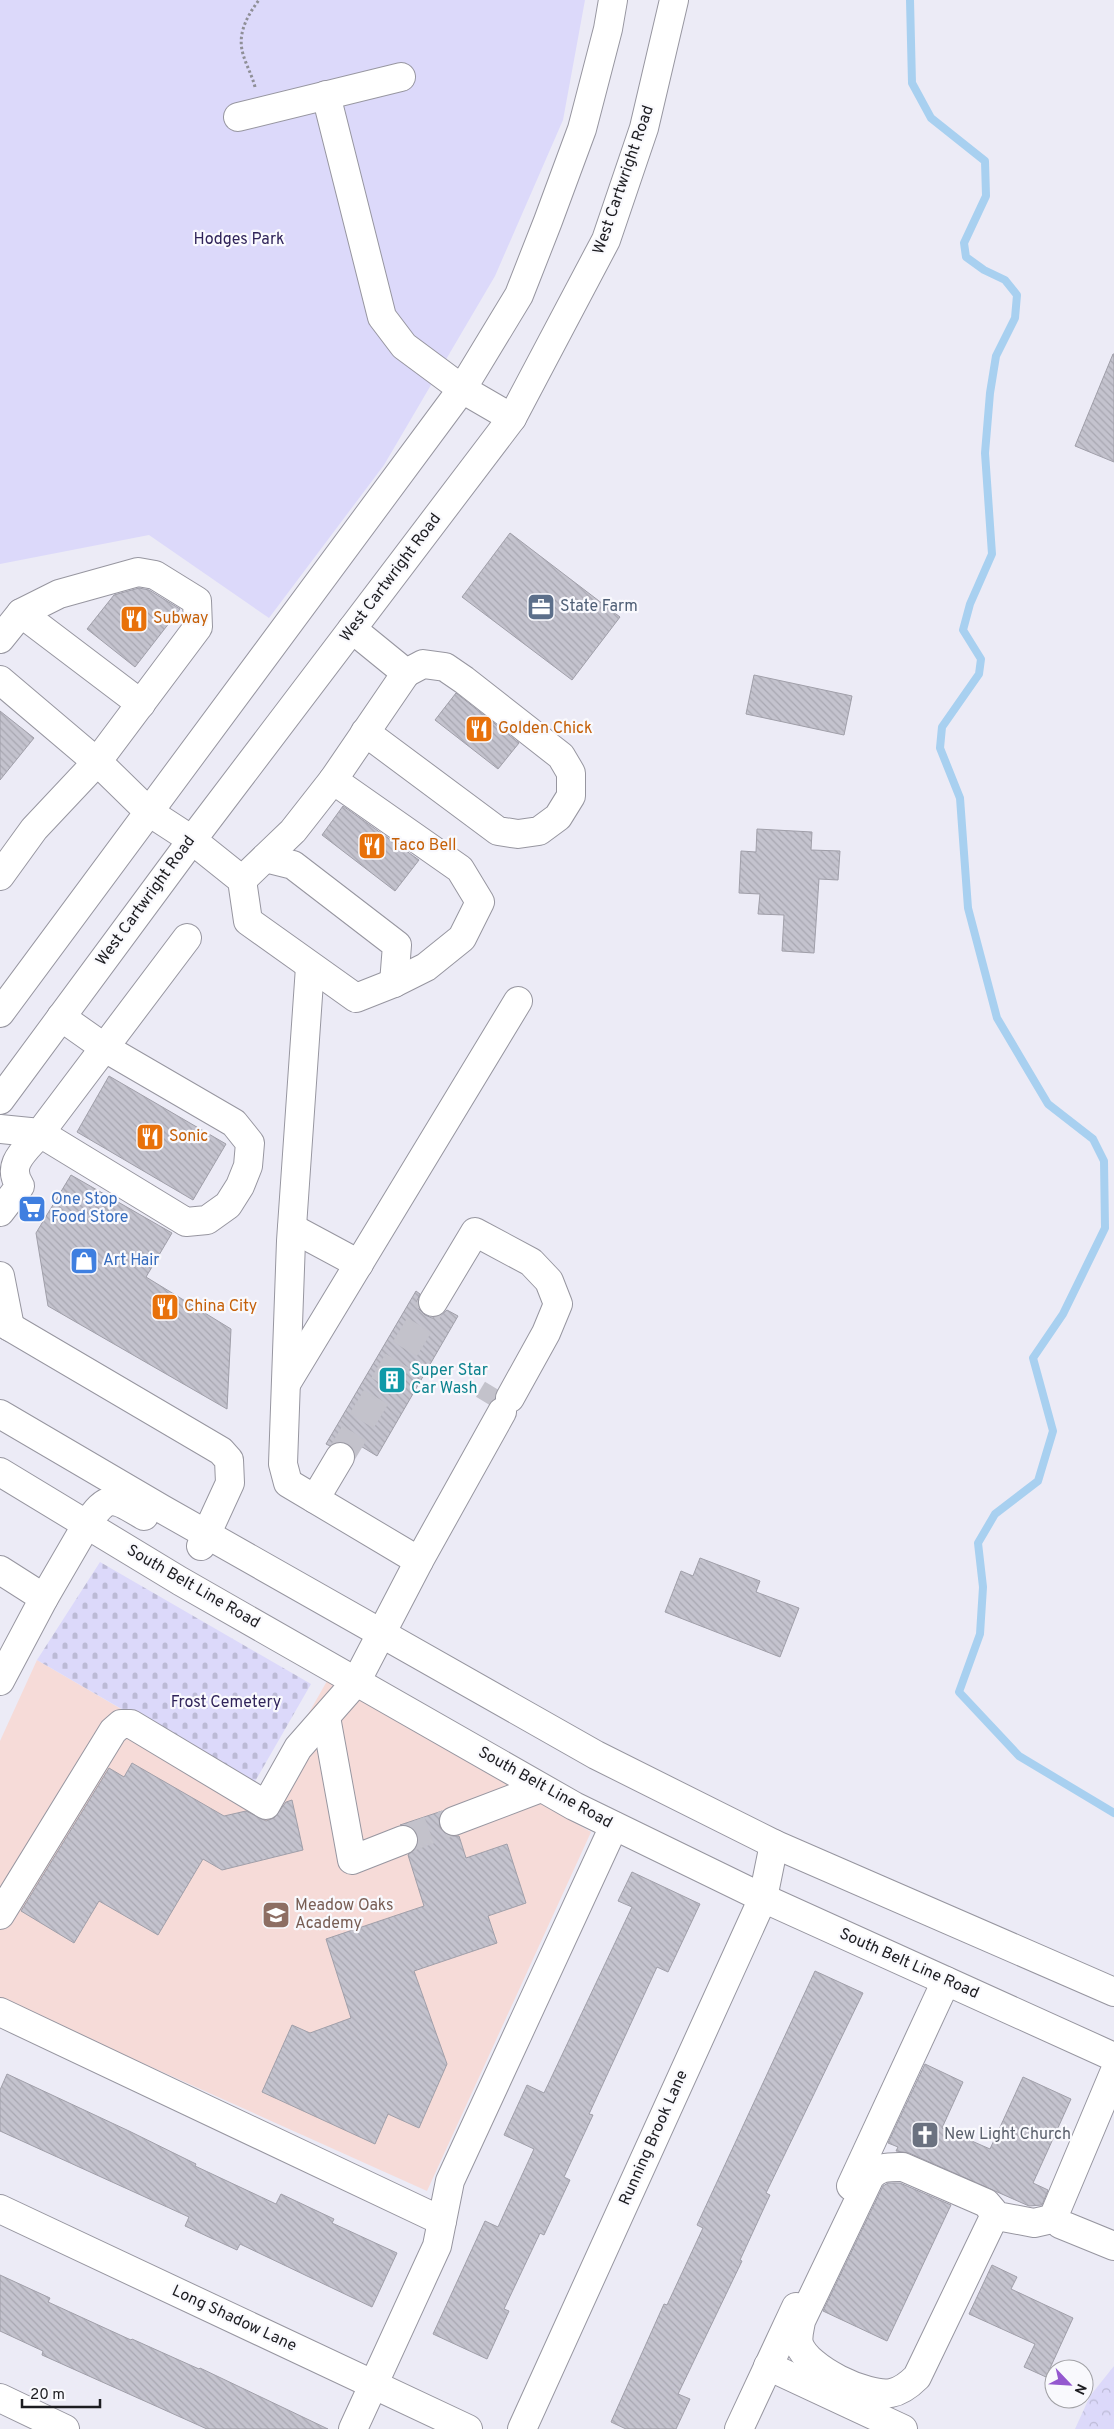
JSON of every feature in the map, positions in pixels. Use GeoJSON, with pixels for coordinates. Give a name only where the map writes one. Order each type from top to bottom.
{"type":"FeatureCollection","features":[{"type":"Feature","properties":{"kind":"main road"},"geometry":{"type":"LineString","coordinates":[[4,998],[149,812],[462,390],[519,295],[548,221],[582,129],[608,29],[613,0]]}},
{"type":"Feature","properties":{"kind":"main road","name":"West Cartwright Road"},"geometry":{"type":"LineString","coordinates":[[0,1100],[192,840],[512,418],[606,240],[644,128],[674,0]]}},
{"type":"Feature","properties":{"kind":"main road"},"geometry":{"type":"LineString","coordinates":[[249,114],[401,77]]}},
{"type":"Feature","properties":{"kind":"main road"},"geometry":{"type":"LineString","coordinates":[[326,95],[382,317],[404,346],[462,390],[512,418]]}},
{"type":"Feature","properties":{"kind":"main road"},"geometry":{"type":"LineString","coordinates":[[0,639],[21,613],[60,594],[138,572],[155,575],[197,601],[198,627],[97,762],[34,829],[0,876]]}},
{"type":"Feature","properties":{"kind":"main road"},"geometry":{"type":"LineString","coordinates":[[21,613],[141,704]]}},
{"type":"Feature","properties":{"kind":"main road"},"geometry":{"type":"LineString","coordinates":[[352,630],[406,673]]}},
{"type":"Feature","properties":{"kind":"main road"},"geometry":{"type":"LineString","coordinates":[[242,880],[293,831],[334,780],[365,732],[406,673],[423,664],[444,667],[464,680],[560,756],[571,773],[571,796],[558,817],[540,831],[518,834],[498,831],[365,732]]}},
{"type":"Feature","properties":{"kind":"main road"},"geometry":{"type":"LineString","coordinates":[[0,680],[97,762],[149,812],[192,840],[242,880],[248,921],[356,998],[394,983],[426,967],[462,938],[480,902],[460,869],[334,780]]}},
{"type":"Feature","properties":{"kind":"main road"},"geometry":{"type":"LineString","coordinates":[[265,858],[294,865],[397,945],[394,983]]}},
{"type":"Feature","properties":{"kind":"main road"},"geometry":{"type":"LineString","coordinates":[[0,1212],[20,1186],[14,1177],[14,1166],[187,938]]}},
{"type":"Feature","properties":{"kind":"main road"},"geometry":{"type":"LineString","coordinates":[[310,967],[292,1228],[282,1464],[288,1483],[419,1561]]}},
{"type":"Feature","properties":{"kind":"main road"},"geometry":{"type":"LineString","coordinates":[[285,1386],[518,1001]]}},
{"type":"Feature","properties":{"kind":"main road"},"geometry":{"type":"LineString","coordinates":[[0,1129],[40,1133],[186,1222],[207,1220],[228,1205],[240,1186],[248,1166],[250,1144],[234,1123],[104,1048],[61,1017]]}},
{"type":"Feature","properties":{"kind":"main road"},"geometry":{"type":"LineString","coordinates":[[292,1228],[359,1264]]}},
{"type":"Feature","properties":{"kind":"main road"},"geometry":{"type":"LineString","coordinates":[[0,1915],[113,1731],[121,1724],[130,1724],[266,1804],[298,1748],[356,1682],[419,1561],[486,1440],[483,1414],[525,1390],[536,1352],[546,1334],[558,1304],[549,1280],[531,1262],[475,1232],[433,1302]]}},
{"type":"Feature","properties":{"kind":"main road"},"geometry":{"type":"LineString","coordinates":[[0,1276],[5,1324],[221,1451],[229,1460],[230,1483],[204,1540]]}},
{"type":"Feature","properties":{"kind":"main road"},"geometry":{"type":"LineString","coordinates":[[0,1414],[204,1540],[216,1553],[251,1559],[596,1755],[774,1844],[1114,1992]]}},
{"type":"Feature","properties":{"kind":"main road"},"geometry":{"type":"LineString","coordinates":[[315,1499],[340,1456]]}},
{"type":"Feature","properties":{"kind":"main road","name":"South Belt Line Road"},"geometry":{"type":"LineString","coordinates":[[0,1472],[180,1582],[541,1788],[614,1826],[764,1898],[1114,2057]]}},
{"type":"Feature","properties":{"kind":"main road"},"geometry":{"type":"LineString","coordinates":[[0,1681],[86,1524],[102,1504],[108,1501],[120,1502],[204,1540]]}},
{"type":"Feature","properties":{"kind":"main road"},"geometry":{"type":"LineString","coordinates":[[0,1570],[44,1598]]}},
{"type":"Feature","properties":{"kind":"main road"},"geometry":{"type":"LineString","coordinates":[[326,1716],[352,1860],[403,1840]]}},
{"type":"Feature","properties":{"kind":"main road"},"geometry":{"type":"LineString","coordinates":[[454,1821],[541,1788]]}},
{"type":"Feature","properties":{"kind":"main road"},"geometry":{"type":"LineString","coordinates":[[353,2429],[438,2246],[450,2181],[614,1826]]}},
{"type":"Feature","properties":{"kind":"main road","name":"Running Brook Lane"},"geometry":{"type":"LineString","coordinates":[[522,2429],[764,1898],[774,1844]]}},
{"type":"Feature","properties":{"kind":"main road"},"geometry":{"type":"LineString","coordinates":[[739,2429],[946,1981]]}},
{"type":"Feature","properties":{"kind":"main road"},"geometry":{"type":"LineString","coordinates":[[0,2012],[442,2221]]}},
{"type":"Feature","properties":{"kind":"main road"},"geometry":{"type":"LineString","coordinates":[[1114,2073],[1104,2123],[1056,2211],[1056,2218],[1060,2224],[1114,2246]]}},
{"type":"Feature","properties":{"kind":"main road"},"geometry":{"type":"LineString","coordinates":[[998,2216],[993,2218],[917,2377],[908,2386],[892,2392],[868,2391],[820,2370],[808,2358],[800,2345],[798,2333],[802,2321],[870,2177],[876,2169],[888,2166],[903,2167],[986,2203],[998,2216],[1034,2223],[1056,2218]]}},
{"type":"Feature","properties":{"kind":"main road","name":"Long Shadow Lane"},"geometry":{"type":"LineString","coordinates":[[0,2209],[468,2429]]}},
{"type":"Feature","properties":{"kind":"main road"},"geometry":{"type":"LineString","coordinates":[[768,2366],[903,2429]]}},
{"type":"Feature","properties":{"kind":"main road"},"geometry":{"type":"LineString","coordinates":[[0,2398],[65,2429]]}},
{"type":"Feature","properties":{"kind":"path"},"geometry":{"type":"LineString","coordinates":[[249,114],[254,81],[242,53],[241,35],[251,10],[259,0]]}},
{"type":"Feature","properties":{"kind":"shaded area","name":"Meadow Oaks Academy"},"geometry":{"type":"Polygon","coordinates":[[[37,1660],[264,1792],[327,1681],[591,1832],[427,2191],[0,1999],[0,1741],[37,1660]]]}},
{"type":"Feature","properties":{"kind":"green space","name":"Hodges Park"},"geometry":{"type":"Polygon","coordinates":[[[0,0],[585,0],[563,120],[495,276],[384,465],[269,618],[149,535],[0,564],[0,0]]]}},
{"type":"Feature","properties":{"kind":"green space","name":"Frost Cemetery"},"geometry":{"type":"Polygon","coordinates":[[[100,1562],[311,1684],[253,1785],[37,1660],[100,1562]]]}},
{"type":"Feature","properties":{"kind":"green space"},"geometry":{"type":"Polygon","coordinates":[[[1114,2366],[1114,2429],[1075,2429],[1084,2409],[1094,2409],[1094,2391],[1114,2366]]]}},
{"type":"Feature","properties":{"kind":"building"},"geometry":{"type":"Polygon","coordinates":[[[1114,354],[1114,462],[1075,446],[1114,354]]]}},
{"type":"Feature","properties":{"kind":"building","name":"State Farm"},"geometry":{"type":"Polygon","coordinates":[[[510,533],[620,617],[572,680],[462,597],[510,533]]]}},
{"type":"Feature","properties":{"kind":"building","name":"Subway"},"geometry":{"type":"Polygon","coordinates":[[[139,588],[149,590],[180,609],[135,667],[87,629],[114,595],[139,588]]]}},
{"type":"Feature","properties":{"kind":"building"},"geometry":{"type":"Polygon","coordinates":[[[754,675],[852,696],[844,735],[746,714],[754,675]]]}},
{"type":"Feature","properties":{"kind":"building","name":"Golden Chick"},"geometry":{"type":"Polygon","coordinates":[[[456,693],[519,743],[498,769],[435,720],[456,693]]]}},
{"type":"Feature","properties":{"kind":"building"},"geometry":{"type":"Polygon","coordinates":[[[0,711],[34,738],[0,780],[0,711]]]}},
{"type":"Feature","properties":{"kind":"building","name":"Taco Bell"},"geometry":{"type":"Polygon","coordinates":[[[343,806],[419,860],[395,891],[322,835],[343,806]]]}},
{"type":"Feature","properties":{"kind":"building"},"geometry":{"type":"Polygon","coordinates":[[[757,829],[812,832],[811,850],[840,851],[838,880],[819,879],[814,953],[782,951],[784,915],[758,914],[760,894],[739,893],[741,851],[756,852],[757,829]]]}},
{"type":"Feature","properties":{"kind":"building","name":"Sonic"},"geometry":{"type":"Polygon","coordinates":[[[109,1076],[226,1144],[193,1200],[77,1132],[109,1076]]]}},
{"type":"Feature","properties":{"kind":"building"},"geometry":{"type":"Polygon","coordinates":[[[71,1175],[172,1233],[146,1277],[231,1329],[227,1409],[48,1306],[36,1233],[71,1175]]]}},
{"type":"Feature","properties":{"kind":"building","name":"Super Star Car Wash"},"geometry":{"type":"Polygon","coordinates":[[[416,1291],[420,1294],[417,1301],[419,1309],[425,1315],[432,1318],[440,1316],[447,1310],[458,1316],[377,1456],[359,1445],[355,1453],[348,1444],[341,1441],[330,1446],[326,1444],[416,1291]]]}},
{"type":"Feature","properties":{"kind":"building"},"geometry":{"type":"Polygon","coordinates":[[[700,1558],[760,1581],[756,1592],[799,1608],[780,1657],[665,1612],[681,1571],[693,1576],[700,1558]]]}},
{"type":"Feature","properties":{"kind":"building"},"geometry":{"type":"Polygon","coordinates":[[[132,1763],[224,1816],[246,1811],[266,1821],[274,1818],[286,1802],[292,1800],[303,1850],[222,1870],[203,1859],[158,1935],[99,1901],[74,1943],[21,1911],[109,1768],[124,1777],[132,1763]]]}},
{"type":"Feature","properties":{"kind":"building"},"geometry":{"type":"Polygon","coordinates":[[[442,1811],[439,1819],[440,1827],[451,1836],[459,1836],[466,1858],[507,1844],[526,1903],[488,1916],[497,1943],[414,1971],[447,2064],[419,2128],[388,2114],[375,2144],[262,2092],[292,2025],[310,2033],[351,2018],[326,1939],[424,1906],[408,1855],[415,1849],[418,1835],[412,1828],[400,1825],[442,1811]]]}},
{"type":"Feature","properties":{"kind":"building"},"geometry":{"type":"Polygon","coordinates":[[[632,1872],[700,1904],[668,1972],[657,1967],[589,2114],[593,2115],[564,2177],[570,2180],[544,2235],[540,2233],[504,2309],[509,2311],[487,2359],[433,2334],[485,2221],[498,2227],[534,2149],[504,2135],[527,2085],[544,2093],[632,1907],[618,1901],[632,1872]]]}},
{"type":"Feature","properties":{"kind":"building"},"geometry":{"type":"Polygon","coordinates":[[[815,1971],[863,1993],[766,2193],[770,2195],[740,2260],[742,2261],[678,2394],[690,2399],[676,2429],[626,2429],[611,2422],[664,2304],[667,2305],[703,2228],[697,2225],[815,1971]]]}},
{"type":"Feature","properties":{"kind":"building","name":"New Light Church"},"geometry":{"type":"Polygon","coordinates":[[[925,2064],[963,2082],[942,2128],[990,2149],[1023,2077],[1071,2099],[1033,2183],[1048,2190],[1042,2205],[1029,2206],[909,2153],[896,2151],[898,2147],[888,2143],[925,2064]]]}},
{"type":"Feature","properties":{"kind":"building"},"geometry":{"type":"Polygon","coordinates":[[[7,2074],[129,2131],[196,2164],[195,2166],[276,2204],[281,2194],[334,2219],[332,2223],[397,2253],[372,2307],[240,2244],[237,2250],[185,2226],[189,2217],[0,2131],[0,2090],[7,2074]]]}},
{"type":"Feature","properties":{"kind":"building"},"geometry":{"type":"Polygon","coordinates":[[[888,2183],[900,2183],[951,2205],[887,2341],[823,2311],[883,2186],[888,2183]]]}},
{"type":"Feature","properties":{"kind":"building"},"geometry":{"type":"Polygon","coordinates":[[[992,2265],[1017,2277],[1011,2289],[1073,2318],[1054,2359],[1044,2359],[1044,2376],[1024,2367],[1035,2344],[969,2314],[992,2265]]]}},
{"type":"Feature","properties":{"kind":"building"},"geometry":{"type":"Polygon","coordinates":[[[0,2275],[50,2298],[48,2302],[131,2340],[200,2368],[328,2429],[207,2429],[42,2355],[43,2351],[0,2331],[0,2275]]]}},
{"type":"Feature","properties":{"kind":"waterway"},"geometry":{"type":"LineString","coordinates":[[910,0],[912,83],[931,118],[985,161],[986,196],[964,243],[966,257],[984,270],[1005,280],[1017,295],[1015,318],[996,356],[990,393],[985,453],[992,554],[970,604],[963,630],[981,659],[979,674],[942,727],[940,748],[960,798],[968,908],[997,1018],[1048,1104],[1093,1139],[1104,1161],[1105,1228],[1063,1314],[1033,1358],[1053,1431],[1038,1481],[995,1514],[978,1543],[983,1587],[980,1634],[959,1692],[1019,1756],[1114,1813]]}},
{"type":"Feature","properties":{"kind":"tunnel"},"geometry":{"type":"LineString","coordinates":[[340,1457],[433,1302]]}},
{"type":"Feature","properties":{"kind":"tunnel"},"geometry":{"type":"LineString","coordinates":[[488,1404],[497,1389]]}},
{"type":"Feature","properties":{"kind":"tunnel"},"geometry":{"type":"LineString","coordinates":[[403,1840],[454,1821]]}},
{"type":"Feature","properties":{"kind":"place","name":"State Farm"},"geometry":{"type":"Point","coordinates":[541,607]}},
{"type":"Feature","properties":{"kind":"place","name":"Subway"},"geometry":{"type":"Point","coordinates":[134,619]}},
{"type":"Feature","properties":{"kind":"place","name":"Golden Chick"},"geometry":{"type":"Point","coordinates":[479,729]}},
{"type":"Feature","properties":{"kind":"place","name":"Taco Bell"},"geometry":{"type":"Point","coordinates":[372,846]}},
{"type":"Feature","properties":{"kind":"place","name":"Sonic"},"geometry":{"type":"Point","coordinates":[150,1137]}},
{"type":"Feature","properties":{"kind":"place","name":"One Stop Food Store"},"geometry":{"type":"Point","coordinates":[32,1209]}},
{"type":"Feature","properties":{"kind":"place","name":"Art Hair"},"geometry":{"type":"Point","coordinates":[84,1261]}},
{"type":"Feature","properties":{"kind":"place","name":"China City"},"geometry":{"type":"Point","coordinates":[165,1307]}},
{"type":"Feature","properties":{"kind":"place","name":"Super Star Car Wash"},"geometry":{"type":"Point","coordinates":[392,1380]}},
{"type":"Feature","properties":{"kind":"place","name":"Meadow Oaks Academy"},"geometry":{"type":"Point","coordinates":[276,1915]}},
{"type":"Feature","properties":{"kind":"place","name":"New Light Church"},"geometry":{"type":"Point","coordinates":[925,2135]}}]}
